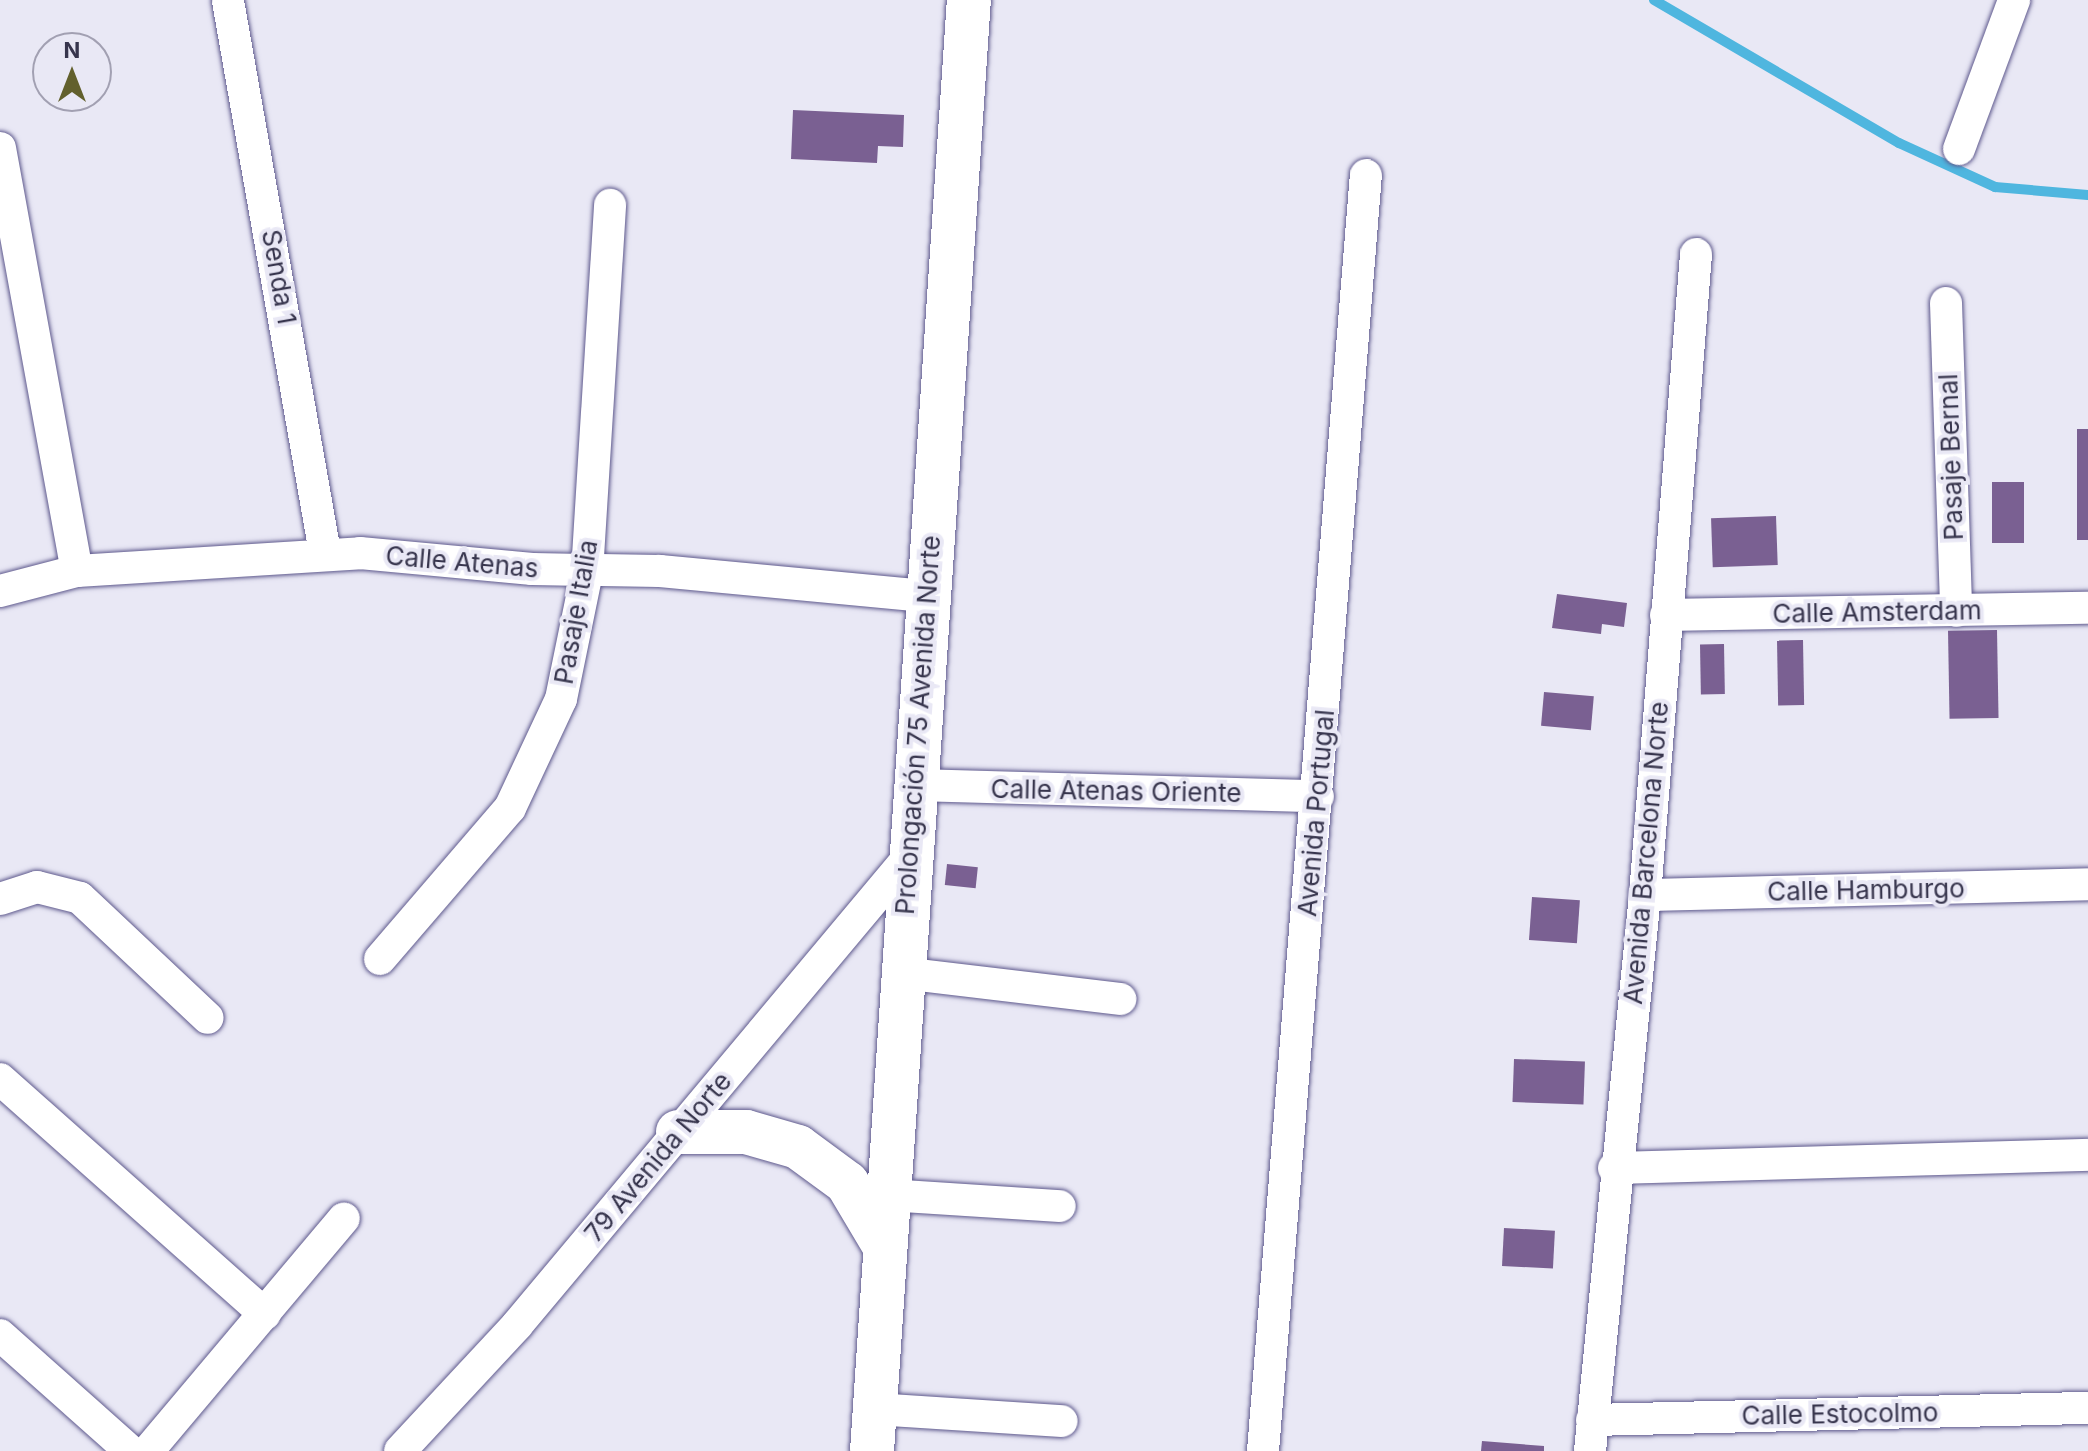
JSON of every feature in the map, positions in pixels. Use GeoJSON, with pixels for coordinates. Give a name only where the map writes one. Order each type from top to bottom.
{"type":"FeatureCollection","features":[{"type":"Feature","properties":{"kind":"main road","name":"Prolongación 75 Avenida Norte"},"geometry":{"type":"LineString","coordinates":[[873,1430],[925,596],[969,0]]}},
{"type":"Feature","properties":{"kind":"main road"},"geometry":{"type":"LineString","coordinates":[[678,1132],[746,1132],[798,1147],[847,1183],[885,1247]]}},
{"type":"Feature","properties":{"kind":"street"},"geometry":{"type":"LineString","coordinates":[[1959,149],[2014,0]]}},
{"type":"Feature","properties":{"kind":"street","name":"Senda 1"},"geometry":{"type":"LineString","coordinates":[[228,1],[325,553]]}},
{"type":"Feature","properties":{"kind":"street"},"geometry":{"type":"LineString","coordinates":[[0,148],[77,571]]}},
{"type":"Feature","properties":{"kind":"street","name":"Avenida Portugal"},"geometry":{"type":"LineString","coordinates":[[1263,1451],[1366,175]]}},
{"type":"Feature","properties":{"kind":"street","name":"Pasaje Italia"},"geometry":{"type":"LineString","coordinates":[[380,959],[510,808],[537,759],[561,699],[587,572],[610,205]]}},
{"type":"Feature","properties":{"kind":"street","name":"Avenida Barcelona Norte"},"geometry":{"type":"LineString","coordinates":[[1591,1435],[1614,1168],[1645,895],[1696,254]]}},
{"type":"Feature","properties":{"kind":"street","name":"Pasaje Bernal"},"geometry":{"type":"LineString","coordinates":[[1946,303],[1956,611]]}},
{"type":"Feature","properties":{"kind":"street","name":"Calle Atenas"},"geometry":{"type":"LineString","coordinates":[[0,591],[77,571],[325,553],[441,557],[587,572],[660,571],[925,596]]}},
{"type":"Feature","properties":{"kind":"street","name":"Calle Amsterdam"},"geometry":{"type":"LineString","coordinates":[[1666,615],[2088,608]]}},
{"type":"Feature","properties":{"kind":"street","name":"Calle Atenas Oriente"},"geometry":{"type":"LineString","coordinates":[[914,785],[1318,796]]}},
{"type":"Feature","properties":{"kind":"street","name":"79 Avenida Norte"},"geometry":{"type":"LineString","coordinates":[[400,1451],[517,1325],[909,857]]}},
{"type":"Feature","properties":{"kind":"street","name":"Calle Hamburgo"},"geometry":{"type":"LineString","coordinates":[[1645,895],[2088,884]]}},
{"type":"Feature","properties":{"kind":"street"},"geometry":{"type":"LineString","coordinates":[[0,899],[37,887],[80,898],[208,1018]]}},
{"type":"Feature","properties":{"kind":"street"},"geometry":{"type":"LineString","coordinates":[[902,973],[1120,999]]}},
{"type":"Feature","properties":{"kind":"street"},"geometry":{"type":"LineString","coordinates":[[0,1079],[265,1314]]}},
{"type":"Feature","properties":{"kind":"street"},"geometry":{"type":"LineString","coordinates":[[1614,1168],[2088,1155]]}},
{"type":"Feature","properties":{"kind":"street"},"geometry":{"type":"LineString","coordinates":[[888,1195],[1060,1206]]}},
{"type":"Feature","properties":{"kind":"street"},"geometry":{"type":"LineString","coordinates":[[148,1451],[344,1218]]}},
{"type":"Feature","properties":{"kind":"street"},"geometry":{"type":"LineString","coordinates":[[0,1335],[130,1451]]}},
{"type":"Feature","properties":{"kind":"street","name":"Calle Estocolmo"},"geometry":{"type":"LineString","coordinates":[[1591,1435],[2088,1408]]}},
{"type":"Feature","properties":{"kind":"street"},"geometry":{"type":"LineString","coordinates":[[873,1430],[1062,1421]]}},
{"type":"Feature","properties":{"kind":"building"},"geometry":{"type":"Polygon","coordinates":[[[793,110],[904,115],[903,147],[878,146],[877,163],[791,159],[793,110]]]}},
{"type":"Feature","properties":{"kind":"building"},"geometry":{"type":"Polygon","coordinates":[[[2077,429],[2088,429],[2088,540],[2077,540],[2077,429]]]}},
{"type":"Feature","properties":{"kind":"building"},"geometry":{"type":"Polygon","coordinates":[[[1992,482],[2024,482],[2024,543],[1992,543],[1992,482]]]}},
{"type":"Feature","properties":{"kind":"building"},"geometry":{"type":"Polygon","coordinates":[[[1776,516],[1778,565],[1713,567],[1711,518],[1776,516]]]}},
{"type":"Feature","properties":{"kind":"building"},"geometry":{"type":"Polygon","coordinates":[[[1557,594],[1627,603],[1624,627],[1602,624],[1601,634],[1552,628],[1557,594]]]}},
{"type":"Feature","properties":{"kind":"building"},"geometry":{"type":"Polygon","coordinates":[[[1997,630],[1999,718],[1950,719],[1948,631],[1997,630]]]}},
{"type":"Feature","properties":{"kind":"building"},"geometry":{"type":"Polygon","coordinates":[[[1777,640],[1803,640],[1804,705],[1778,705],[1777,640]]]}},
{"type":"Feature","properties":{"kind":"building"},"geometry":{"type":"Polygon","coordinates":[[[1700,644],[1724,644],[1725,694],[1701,694],[1700,644]]]}},
{"type":"Feature","properties":{"kind":"building"},"geometry":{"type":"Polygon","coordinates":[[[1544,692],[1594,696],[1591,730],[1541,726],[1544,692]]]}},
{"type":"Feature","properties":{"kind":"building"},"geometry":{"type":"Polygon","coordinates":[[[947,864],[978,867],[976,888],[945,885],[947,864]]]}},
{"type":"Feature","properties":{"kind":"building"},"geometry":{"type":"Polygon","coordinates":[[[1532,897],[1580,900],[1577,943],[1529,940],[1532,897]]]}},
{"type":"Feature","properties":{"kind":"building"},"geometry":{"type":"Polygon","coordinates":[[[1514,1059],[1585,1061],[1583,1104],[1512,1102],[1514,1059]]]}},
{"type":"Feature","properties":{"kind":"building"},"geometry":{"type":"Polygon","coordinates":[[[1504,1228],[1555,1231],[1553,1269],[1502,1266],[1504,1228]]]}},
{"type":"Feature","properties":{"kind":"building"},"geometry":{"type":"Polygon","coordinates":[[[1482,1441],[1544,1446],[1544,1451],[1481,1451],[1482,1441]]]}},
{"type":"Feature","properties":{"kind":"waterway"},"geometry":{"type":"LineString","coordinates":[[1654,0],[1899,143],[1995,187],[2088,195]]}}]}
